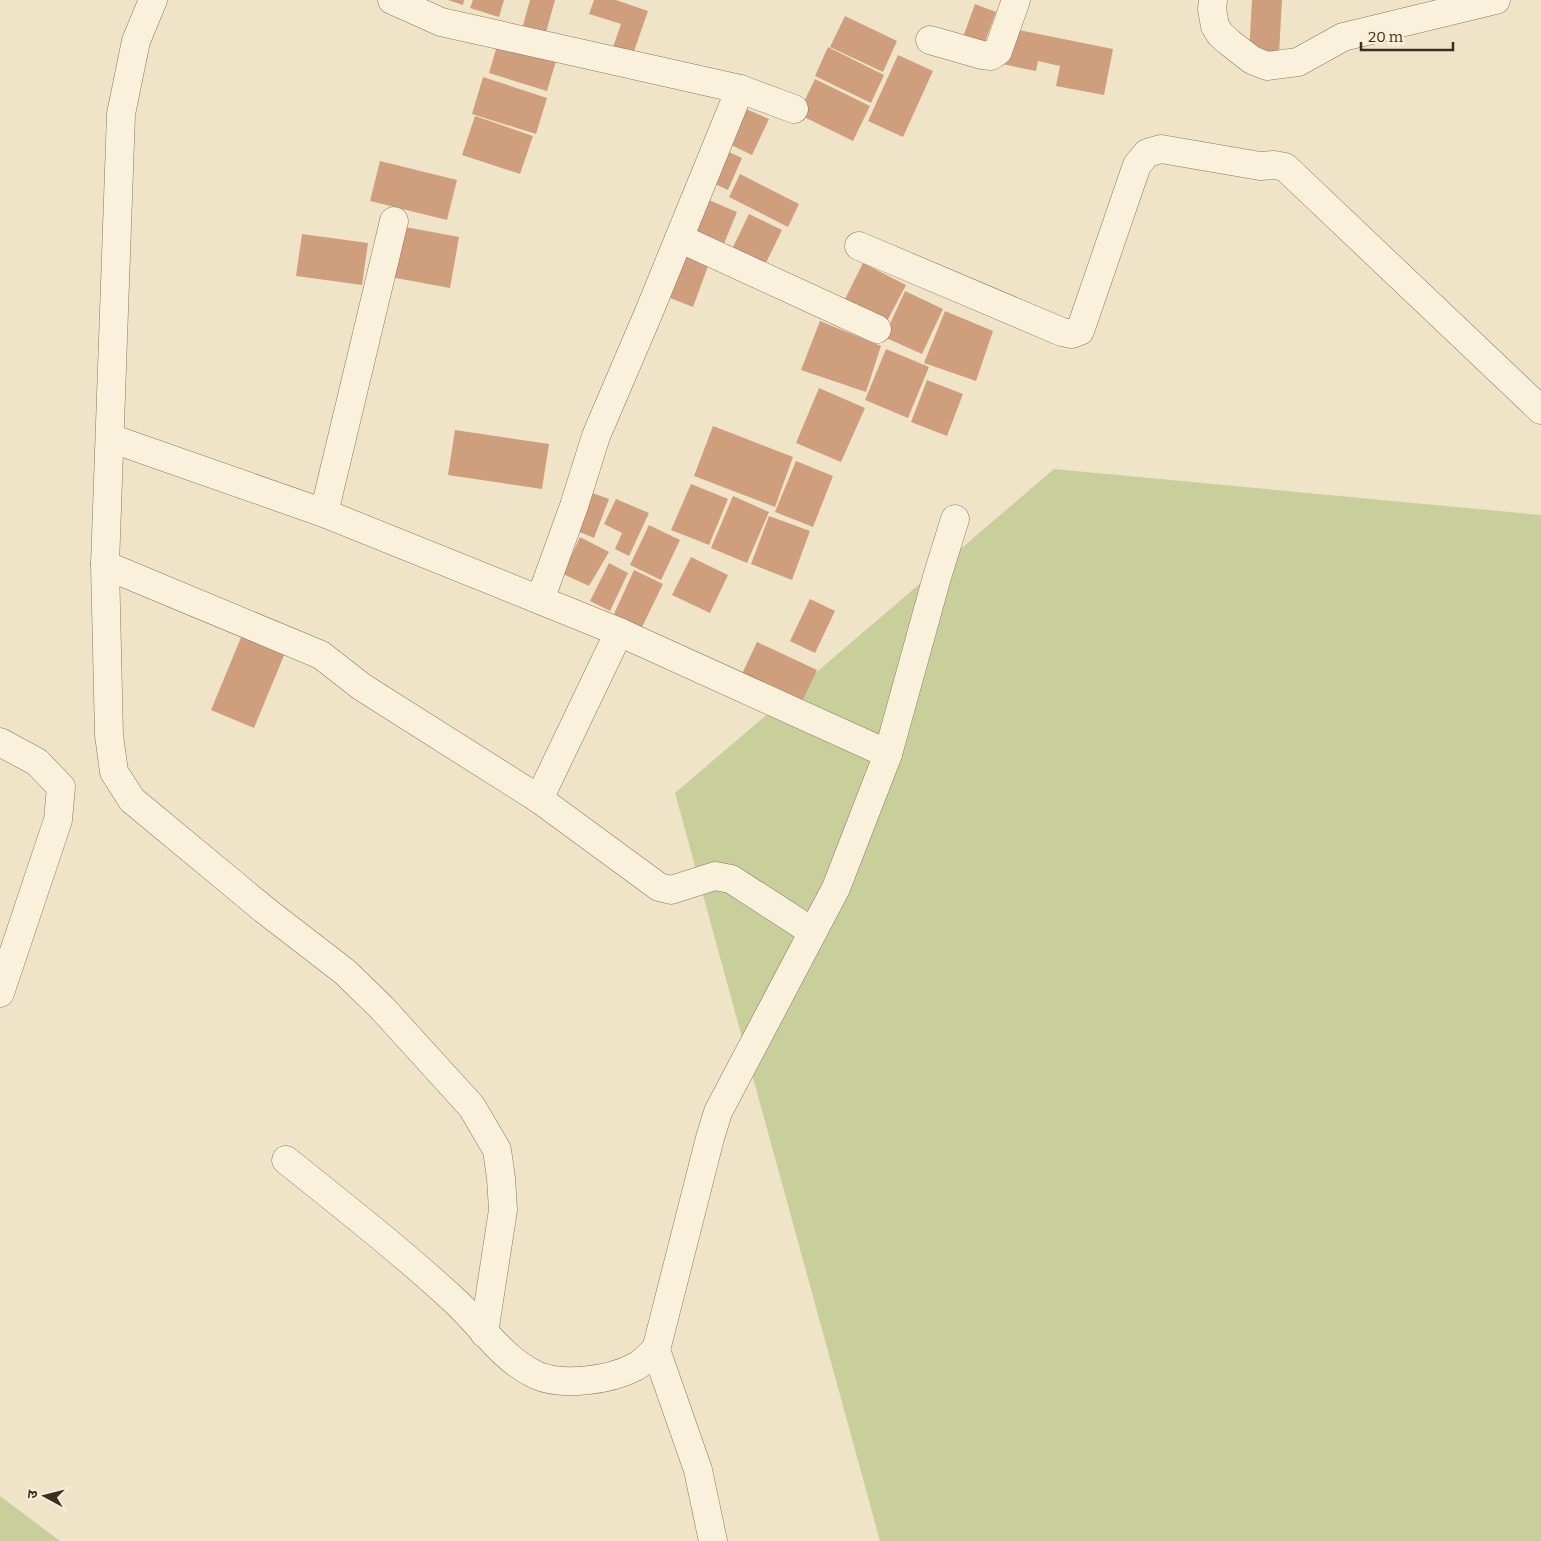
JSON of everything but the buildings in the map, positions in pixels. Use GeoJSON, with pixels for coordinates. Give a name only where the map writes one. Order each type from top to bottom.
{"type":"FeatureCollection","features":[{"type":"Feature","properties":{"kind":"street"},"geometry":{"type":"LineString","coordinates":[[153,0],[136,41],[121,114],[106,565],[110,735],[114,772],[132,800],[266,911],[345,972],[382,1008],[472,1107],[497,1150],[503,1210],[484,1332]]}},
{"type":"Feature","properties":{"kind":"street"},"geometry":{"type":"LineString","coordinates":[[392,0],[441,22],[740,89],[794,109]]}},
{"type":"Feature","properties":{"kind":"street"},"geometry":{"type":"LineString","coordinates":[[930,40],[991,56],[998,51],[1016,0]]}},
{"type":"Feature","properties":{"kind":"street"},"geometry":{"type":"LineString","coordinates":[[1213,0],[1212,9],[1215,26],[1220,34],[1252,60],[1267,66],[1298,62],[1343,37],[1496,0]]}},
{"type":"Feature","properties":{"kind":"street"},"geometry":{"type":"LineString","coordinates":[[540,600],[574,506],[596,436],[650,312],[740,89]]}},
{"type":"Feature","properties":{"kind":"street"},"geometry":{"type":"LineString","coordinates":[[859,246],[1062,332],[1072,334],[1080,331],[1137,165],[1148,153],[1162,149],[1260,166],[1274,165],[1284,167],[1541,410]]}},
{"type":"Feature","properties":{"kind":"street"},"geometry":{"type":"LineString","coordinates":[[324,513],[394,222]]}},
{"type":"Feature","properties":{"kind":"street"},"geometry":{"type":"LineString","coordinates":[[679,238],[878,330]]}},
{"type":"Feature","properties":{"kind":"street"},"geometry":{"type":"LineString","coordinates":[[110,438],[324,513],[619,632],[888,754]]}},
{"type":"Feature","properties":{"kind":"street"},"geometry":{"type":"LineString","coordinates":[[713,1541],[698,1470],[656,1350],[718,1112],[836,888],[888,754],[956,519]]}},
{"type":"Feature","properties":{"kind":"street"},"geometry":{"type":"LineString","coordinates":[[106,565],[322,655],[362,687],[539,799],[659,887],[672,890],[715,876],[732,879],[813,932]]}},
{"type":"Feature","properties":{"kind":"street"},"geometry":{"type":"LineString","coordinates":[[539,799],[619,632]]}},
{"type":"Feature","properties":{"kind":"street"},"geometry":{"type":"LineString","coordinates":[[0,742],[37,762],[60,787],[58,820],[0,992]]}},
{"type":"Feature","properties":{"kind":"street"},"geometry":{"type":"LineString","coordinates":[[286,1160],[419,1268],[457,1302],[513,1360],[536,1375],[558,1380],[580,1380],[614,1376],[637,1366],[656,1350]]}},
{"type":"Feature","properties":{"kind":"green space"},"geometry":{"type":"Polygon","coordinates":[[[1054,469],[1541,515],[1541,1541],[880,1541],[675,793],[1054,469]]]}},
{"type":"Feature","properties":{"kind":"green space"},"geometry":{"type":"Polygon","coordinates":[[[0,1496],[60,1541],[0,1541],[0,1496]]]}}]}
